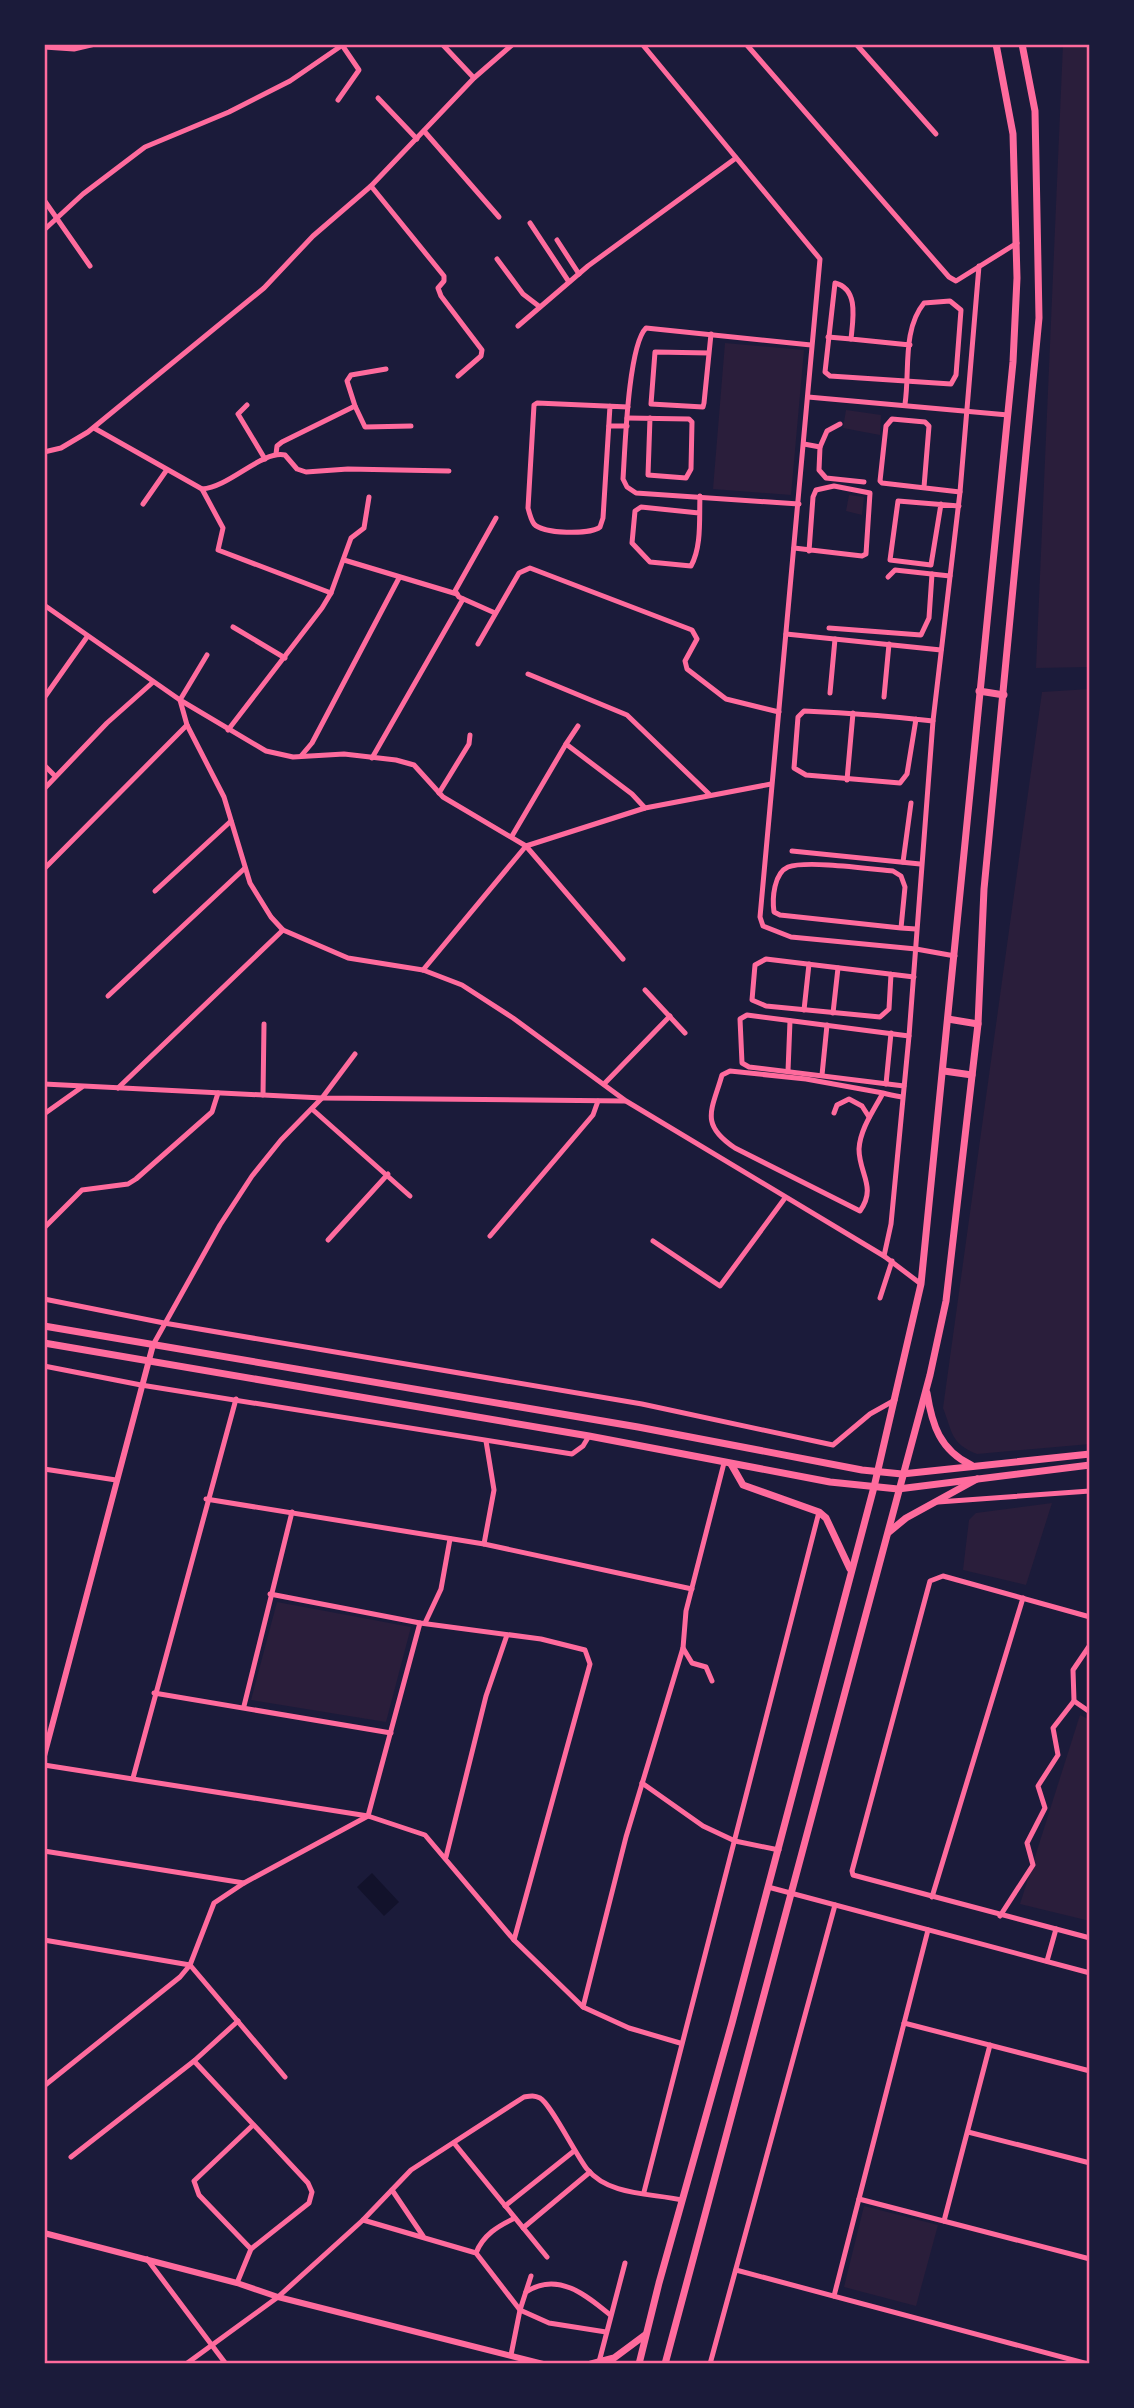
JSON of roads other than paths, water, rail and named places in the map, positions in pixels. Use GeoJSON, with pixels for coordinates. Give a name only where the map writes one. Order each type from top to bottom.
{"type":"FeatureCollection","features":[{"type":"Feature","properties":{"kind":"main road"},"geometry":{"type":"LineString","coordinates":[[639,2364],[779,1850],[878,1471],[921,1284],[1008,415],[1017,278],[1013,134],[996,44]]}},
{"type":"Feature","properties":{"kind":"main road"},"geometry":{"type":"LineString","coordinates":[[665,2364],[926,1389],[946,1301],[978,1024],[984,889],[1039,318],[1035,111],[1022,44]]}},
{"type":"Feature","properties":{"kind":"main road"},"geometry":{"type":"LineString","coordinates":[[979,691],[1004,695]]}},
{"type":"Feature","properties":{"kind":"main road"},"geometry":{"type":"LineString","coordinates":[[948,1019],[978,1024]]}},
{"type":"Feature","properties":{"kind":"main road"},"geometry":{"type":"LineString","coordinates":[[944,1071],[972,1075]]}},
{"type":"Feature","properties":{"kind":"main road"},"geometry":{"type":"LineString","coordinates":[[44,1326],[902,1474],[1090,1454]]}},
{"type":"Feature","properties":{"kind":"main road"},"geometry":{"type":"LineString","coordinates":[[44,1343],[589,1436],[727,1464],[898,1489],[1090,1465]]}},
{"type":"Feature","properties":{"kind":"main road"},"geometry":{"type":"LineString","coordinates":[[926,1389],[932,1420],[942,1442],[960,1460],[972,1466]]}},
{"type":"Feature","properties":{"kind":"main road"},"geometry":{"type":"LineString","coordinates":[[727,1464],[743,1485],[819,1512],[830,1526],[850,1570]]}},
{"type":"Feature","properties":{"kind":"main road"},"geometry":{"type":"LineString","coordinates":[[885,1537],[895,1525],[981,1477]]}},
{"type":"Feature","properties":{"kind":"main road"},"geometry":{"type":"LineString","coordinates":[[595,2363],[614,2358],[646,2334]]}},
{"type":"Feature","properties":{"kind":"street"},"geometry":{"type":"LineString","coordinates":[[44,47],[75,48],[95,44]]}},
{"type":"Feature","properties":{"kind":"street"},"geometry":{"type":"LineString","coordinates":[[44,230],[83,194],[145,146],[229,112],[278,88],[343,44],[359,70],[338,100]]}},
{"type":"Feature","properties":{"kind":"street"},"geometry":{"type":"LineString","coordinates":[[442,44],[474,78]]}},
{"type":"Feature","properties":{"kind":"street"},"geometry":{"type":"LineString","coordinates":[[44,452],[61,448],[93,428],[264,288],[313,236],[371,186],[474,78],[513,44]]}},
{"type":"Feature","properties":{"kind":"street"},"geometry":{"type":"LineString","coordinates":[[642,44],[820,259],[799,503],[758,907],[763,926],[791,937],[916,949],[954,956]]}},
{"type":"Feature","properties":{"kind":"street"},"geometry":{"type":"LineString","coordinates":[[746,44],[949,277],[956,281],[1017,242]]}},
{"type":"Feature","properties":{"kind":"street"},"geometry":{"type":"LineString","coordinates":[[856,44],[936,134]]}},
{"type":"Feature","properties":{"kind":"street"},"geometry":{"type":"LineString","coordinates":[[379,98],[417,139]]}},
{"type":"Feature","properties":{"kind":"street"},"geometry":{"type":"LineString","coordinates":[[424,131],[499,217]]}},
{"type":"Feature","properties":{"kind":"street"},"geometry":{"type":"LineString","coordinates":[[518,327],[569,282],[670,203],[736,158]]}},
{"type":"Feature","properties":{"kind":"street"},"geometry":{"type":"LineString","coordinates":[[371,186],[444,276],[444,281],[438,288],[441,296],[482,350],[478,360],[458,376]]}},
{"type":"Feature","properties":{"kind":"street"},"geometry":{"type":"LineString","coordinates":[[44,200],[90,266]]}},
{"type":"Feature","properties":{"kind":"street"},"geometry":{"type":"LineString","coordinates":[[530,223],[569,282]]}},
{"type":"Feature","properties":{"kind":"street"},"geometry":{"type":"LineString","coordinates":[[557,240],[579,274]]}},
{"type":"Feature","properties":{"kind":"street"},"geometry":{"type":"LineString","coordinates":[[496,259],[523,294],[540,307]]}},
{"type":"Feature","properties":{"kind":"street"},"geometry":{"type":"LineString","coordinates":[[884,1256],[891,1224],[914,977],[920,864],[930,789],[933,721],[960,492],[979,266]]}},
{"type":"Feature","properties":{"kind":"street"},"geometry":{"type":"LineString","coordinates":[[851,339],[851,295],[835,283],[828,337],[827,374],[908,379],[951,384],[955,381],[961,310],[956,303],[924,303],[912,321],[908,379],[905,404]]}},
{"type":"Feature","properties":{"kind":"street"},"geometry":{"type":"LineString","coordinates":[[799,503],[636,493],[627,487],[623,479],[627,418],[639,339],[646,328],[811,345]]}},
{"type":"Feature","properties":{"kind":"street"},"geometry":{"type":"LineString","coordinates":[[709,353],[655,352],[651,404],[703,407],[709,353],[711,334]]}},
{"type":"Feature","properties":{"kind":"street"},"geometry":{"type":"LineString","coordinates":[[828,337],[910,345]]}},
{"type":"Feature","properties":{"kind":"street"},"geometry":{"type":"LineString","coordinates":[[386,369],[351,375],[347,379],[355,406],[365,427],[411,426]]}},
{"type":"Feature","properties":{"kind":"street"},"geometry":{"type":"LineString","coordinates":[[808,397],[1008,415]]}},
{"type":"Feature","properties":{"kind":"street"},"geometry":{"type":"LineString","coordinates":[[247,405],[238,414],[265,458]]}},
{"type":"Feature","properties":{"kind":"street"},"geometry":{"type":"LineString","coordinates":[[610,406],[603,518],[600,527],[583,534],[541,528],[534,524],[528,508],[534,405],[610,406],[628,407]]}},
{"type":"Feature","properties":{"kind":"street"},"geometry":{"type":"LineString","coordinates":[[276,454],[277,446],[282,442],[355,406]]}},
{"type":"Feature","properties":{"kind":"street"},"geometry":{"type":"LineString","coordinates":[[627,418],[650,418],[692,422],[691,469],[686,478],[648,475],[650,418]]}},
{"type":"Feature","properties":{"kind":"street"},"geometry":{"type":"LineString","coordinates":[[924,487],[929,426],[925,422],[892,419],[886,425],[880,481],[960,492]]}},
{"type":"Feature","properties":{"kind":"street"},"geometry":{"type":"LineString","coordinates":[[840,424],[827,431],[820,447],[821,475],[826,478],[864,482]]}},
{"type":"Feature","properties":{"kind":"street"},"geometry":{"type":"LineString","coordinates":[[609,426],[627,426]]}},
{"type":"Feature","properties":{"kind":"street"},"geometry":{"type":"LineString","coordinates":[[93,428],[166,471],[202,488],[223,528],[218,550],[331,593]]}},
{"type":"Feature","properties":{"kind":"street"},"geometry":{"type":"LineString","coordinates":[[804,444],[820,447]]}},
{"type":"Feature","properties":{"kind":"street"},"geometry":{"type":"LineString","coordinates":[[202,488],[227,482],[276,454],[285,455],[297,469],[306,471],[449,471]]}},
{"type":"Feature","properties":{"kind":"street"},"geometry":{"type":"LineString","coordinates":[[143,504],[166,471]]}},
{"type":"Feature","properties":{"kind":"street"},"geometry":{"type":"LineString","coordinates":[[794,548],[809,551],[866,554],[870,493],[834,486],[816,490],[813,497],[809,551]]}},
{"type":"Feature","properties":{"kind":"street"},"geometry":{"type":"LineString","coordinates":[[699,513],[641,507],[635,512],[632,543],[650,562],[672,567],[691,566],[695,558],[699,513],[700,496]]}},
{"type":"Feature","properties":{"kind":"street"},"geometry":{"type":"LineString","coordinates":[[228,730],[285,658],[331,593],[351,538],[364,528],[369,497]]}},
{"type":"Feature","properties":{"kind":"street"},"geometry":{"type":"LineString","coordinates":[[941,504],[934,563],[927,565],[890,560],[898,501],[941,504],[958,506]]}},
{"type":"Feature","properties":{"kind":"street"},"geometry":{"type":"LineString","coordinates":[[457,594],[457,586],[496,518]]}},
{"type":"Feature","properties":{"kind":"street"},"geometry":{"type":"LineString","coordinates":[[344,560],[457,594],[495,613]]}},
{"type":"Feature","properties":{"kind":"street"},"geometry":{"type":"LineString","coordinates":[[478,644],[520,573],[524,568],[536,570],[692,630],[697,639],[685,661],[687,669],[726,699],[779,712]]}},
{"type":"Feature","properties":{"kind":"street"},"geometry":{"type":"LineString","coordinates":[[888,577],[895,570],[950,576]]}},
{"type":"Feature","properties":{"kind":"street"},"geometry":{"type":"LineString","coordinates":[[829,628],[921,635],[929,618],[932,574]]}},
{"type":"Feature","properties":{"kind":"street"},"geometry":{"type":"LineString","coordinates":[[301,756],[312,743],[399,578]]}},
{"type":"Feature","properties":{"kind":"street"},"geometry":{"type":"LineString","coordinates":[[372,758],[463,598]]}},
{"type":"Feature","properties":{"kind":"street"},"geometry":{"type":"LineString","coordinates":[[44,605],[152,683],[266,751],[301,756],[344,754],[414,765],[439,793],[453,804],[526,846],[623,959]]}},
{"type":"Feature","properties":{"kind":"street"},"geometry":{"type":"LineString","coordinates":[[233,627],[285,658]]}},
{"type":"Feature","properties":{"kind":"street"},"geometry":{"type":"LineString","coordinates":[[786,634],[942,650]]}},
{"type":"Feature","properties":{"kind":"street"},"geometry":{"type":"LineString","coordinates":[[44,698],[87,637]]}},
{"type":"Feature","properties":{"kind":"street"},"geometry":{"type":"LineString","coordinates":[[830,693],[835,639]]}},
{"type":"Feature","properties":{"kind":"street"},"geometry":{"type":"LineString","coordinates":[[884,697],[889,644]]}},
{"type":"Feature","properties":{"kind":"street"},"geometry":{"type":"LineString","coordinates":[[207,655],[180,700],[187,725],[218,782],[245,868],[258,898],[283,930],[348,958],[423,970],[462,985],[513,1017],[626,1101],[884,1256],[921,1284]]}},
{"type":"Feature","properties":{"kind":"street"},"geometry":{"type":"LineString","coordinates":[[528,674],[627,715],[709,794]]}},
{"type":"Feature","properties":{"kind":"street"},"geometry":{"type":"LineString","coordinates":[[44,789],[152,683]]}},
{"type":"Feature","properties":{"kind":"street"},"geometry":{"type":"LineString","coordinates":[[916,719],[904,781],[900,783],[806,775],[794,768],[800,713],[853,713],[916,719],[933,721]]}},
{"type":"Feature","properties":{"kind":"street"},"geometry":{"type":"LineString","coordinates":[[848,780],[853,713]]}},
{"type":"Feature","properties":{"kind":"street"},"geometry":{"type":"LineString","coordinates":[[44,869],[187,725]]}},
{"type":"Feature","properties":{"kind":"street"},"geometry":{"type":"LineString","coordinates":[[512,836],[578,726]]}},
{"type":"Feature","properties":{"kind":"street"},"geometry":{"type":"LineString","coordinates":[[439,793],[469,744],[470,735]]}},
{"type":"Feature","properties":{"kind":"street"},"geometry":{"type":"LineString","coordinates":[[566,744],[632,794],[645,808]]}},
{"type":"Feature","properties":{"kind":"street"},"geometry":{"type":"LineString","coordinates":[[44,765],[55,776]]}},
{"type":"Feature","properties":{"kind":"street"},"geometry":{"type":"LineString","coordinates":[[423,970],[526,846],[645,808],[771,784]]}},
{"type":"Feature","properties":{"kind":"street"},"geometry":{"type":"LineString","coordinates":[[903,862],[911,803]]}},
{"type":"Feature","properties":{"kind":"street"},"geometry":{"type":"LineString","coordinates":[[155,891],[231,821]]}},
{"type":"Feature","properties":{"kind":"street"},"geometry":{"type":"LineString","coordinates":[[792,851],[920,864]]}},
{"type":"Feature","properties":{"kind":"street"},"geometry":{"type":"LineString","coordinates":[[901,928],[905,887],[901,876],[893,871],[802,865],[787,867],[778,876],[773,905],[774,912],[780,915],[901,928],[916,929]]}},
{"type":"Feature","properties":{"kind":"street"},"geometry":{"type":"LineString","coordinates":[[108,996],[245,868]]}},
{"type":"Feature","properties":{"kind":"street"},"geometry":{"type":"LineString","coordinates":[[118,1088],[283,930]]}},
{"type":"Feature","properties":{"kind":"street"},"geometry":{"type":"LineString","coordinates":[[891,974],[889,1009],[886,1015],[804,1010],[756,1004],[752,1000],[755,965],[766,959],[838,968],[891,974],[914,977]]}},
{"type":"Feature","properties":{"kind":"street"},"geometry":{"type":"LineString","coordinates":[[804,1010],[809,964]]}},
{"type":"Feature","properties":{"kind":"street"},"geometry":{"type":"LineString","coordinates":[[833,1013],[838,968]]}},
{"type":"Feature","properties":{"kind":"street"},"geometry":{"type":"LineString","coordinates":[[645,990],[685,1033]]}},
{"type":"Feature","properties":{"kind":"street"},"geometry":{"type":"LineString","coordinates":[[904,1086],[748,1067],[742,1063],[740,1019],[747,1015],[909,1036]]}},
{"type":"Feature","properties":{"kind":"street"},"geometry":{"type":"LineString","coordinates":[[604,1084],[670,1016]]}},
{"type":"Feature","properties":{"kind":"street"},"geometry":{"type":"LineString","coordinates":[[788,1071],[790,1021]]}},
{"type":"Feature","properties":{"kind":"street"},"geometry":{"type":"LineString","coordinates":[[263,1095],[264,1024]]}},
{"type":"Feature","properties":{"kind":"street"},"geometry":{"type":"LineString","coordinates":[[822,1075],[827,1026]]}},
{"type":"Feature","properties":{"kind":"street"},"geometry":{"type":"LineString","coordinates":[[887,1084],[891,1033]]}},
{"type":"Feature","properties":{"kind":"street"},"geometry":{"type":"LineString","coordinates":[[44,1756],[153,1345],[252,1176],[281,1140],[322,1098],[355,1054]]}},
{"type":"Feature","properties":{"kind":"street"},"geometry":{"type":"LineString","coordinates":[[883,1093],[869,1117],[859,1146],[860,1164],[869,1183],[868,1200],[860,1211],[735,1148],[718,1137],[711,1128],[710,1115],[722,1075],[730,1071],[806,1079],[883,1093],[902,1097]]}},
{"type":"Feature","properties":{"kind":"street"},"geometry":{"type":"LineString","coordinates":[[44,1084],[322,1098],[626,1101]]}},
{"type":"Feature","properties":{"kind":"street"},"geometry":{"type":"LineString","coordinates":[[44,1114],[82,1087]]}},
{"type":"Feature","properties":{"kind":"street"},"geometry":{"type":"LineString","coordinates":[[44,1228],[82,1191],[128,1184],[136,1179],[212,1112],[218,1093]]}},
{"type":"Feature","properties":{"kind":"street"},"geometry":{"type":"LineString","coordinates":[[834,1113],[837,1105],[849,1099],[862,1106],[869,1117]]}},
{"type":"Feature","properties":{"kind":"street"},"geometry":{"type":"LineString","coordinates":[[490,1236],[593,1115],[598,1101]]}},
{"type":"Feature","properties":{"kind":"street"},"geometry":{"type":"LineString","coordinates":[[312,1109],[410,1196]]}},
{"type":"Feature","properties":{"kind":"street"},"geometry":{"type":"LineString","coordinates":[[328,1240],[388,1174]]}},
{"type":"Feature","properties":{"kind":"street"},"geometry":{"type":"LineString","coordinates":[[653,1241],[720,1286],[785,1198]]}},
{"type":"Feature","properties":{"kind":"street"},"geometry":{"type":"LineString","coordinates":[[880,1298],[892,1261]]}},
{"type":"Feature","properties":{"kind":"street"},"geometry":{"type":"LineString","coordinates":[[44,1299],[164,1323],[642,1404],[833,1446],[870,1414],[895,1400]]}},
{"type":"Feature","properties":{"kind":"street"},"geometry":{"type":"LineString","coordinates":[[44,1366],[141,1385],[572,1454],[583,1446],[589,1436]]}},
{"type":"Feature","properties":{"kind":"street"},"geometry":{"type":"LineString","coordinates":[[133,1778],[206,1499],[236,1399]]}},
{"type":"Feature","properties":{"kind":"street"},"geometry":{"type":"LineString","coordinates":[[484,1544],[494,1490],[486,1441]]}},
{"type":"Feature","properties":{"kind":"street"},"geometry":{"type":"LineString","coordinates":[[583,2007],[642,1783],[683,1648],[686,1611],[727,1464]]}},
{"type":"Feature","properties":{"kind":"street"},"geometry":{"type":"LineString","coordinates":[[44,1469],[116,1480]]}},
{"type":"Feature","properties":{"kind":"street"},"geometry":{"type":"LineString","coordinates":[[937,1502],[1090,1491]]}},
{"type":"Feature","properties":{"kind":"street"},"geometry":{"type":"LineString","coordinates":[[206,1499],[484,1544],[692,1589]]}},
{"type":"Feature","properties":{"kind":"street"},"geometry":{"type":"LineString","coordinates":[[244,1706],[292,1512]]}},
{"type":"Feature","properties":{"kind":"street"},"geometry":{"type":"LineString","coordinates":[[644,2192],[680,2043],[819,1512]]}},
{"type":"Feature","properties":{"kind":"street"},"geometry":{"type":"LineString","coordinates":[[44,2086],[180,1977],[190,1965],[210,1909],[244,1883],[369,1816],[422,1623],[441,1589],[450,1539]]}},
{"type":"Feature","properties":{"kind":"street"},"geometry":{"type":"LineString","coordinates":[[1090,1617],[943,1576],[928,1583],[852,1872],[853,1875],[1000,1916],[1090,1937]]}},
{"type":"Feature","properties":{"kind":"street"},"geometry":{"type":"LineString","coordinates":[[270,1594],[422,1623],[507,1634],[585,1650],[590,1664],[514,1940]]}},
{"type":"Feature","properties":{"kind":"street"},"geometry":{"type":"LineString","coordinates":[[932,1897],[1023,1598]]}},
{"type":"Feature","properties":{"kind":"street"},"geometry":{"type":"LineString","coordinates":[[446,1857],[486,1696],[507,1634]]}},
{"type":"Feature","properties":{"kind":"street"},"geometry":{"type":"LineString","coordinates":[[1000,1916],[1033,1865],[1027,1843],[1045,1808],[1038,1786],[1040,1780],[1058,1755],[1053,1728],[1074,1701],[1073,1670],[1090,1645]]}},
{"type":"Feature","properties":{"kind":"street"},"geometry":{"type":"LineString","coordinates":[[683,1648],[692,1663],[706,1668],[712,1681]]}},
{"type":"Feature","properties":{"kind":"street"},"geometry":{"type":"LineString","coordinates":[[154,1693],[244,1706],[391,1733]]}},
{"type":"Feature","properties":{"kind":"street"},"geometry":{"type":"LineString","coordinates":[[1074,1701],[1090,1712]]}},
{"type":"Feature","properties":{"kind":"street"},"geometry":{"type":"LineString","coordinates":[[44,1765],[369,1816],[425,1835],[514,1940],[583,2007],[629,2028],[680,2043]]}},
{"type":"Feature","properties":{"kind":"street"},"geometry":{"type":"LineString","coordinates":[[642,1783],[703,1826],[735,1840],[779,1850]]}},
{"type":"Feature","properties":{"kind":"street"},"geometry":{"type":"LineString","coordinates":[[44,1851],[244,1883]]}},
{"type":"Feature","properties":{"kind":"street"},"geometry":{"type":"LineString","coordinates":[[768,1887],[1090,1973]]}},
{"type":"Feature","properties":{"kind":"street"},"geometry":{"type":"LineString","coordinates":[[710,2364],[835,1905]]}},
{"type":"Feature","properties":{"kind":"street"},"geometry":{"type":"LineString","coordinates":[[1047,1961],[1056,1929]]}},
{"type":"Feature","properties":{"kind":"street"},"geometry":{"type":"LineString","coordinates":[[834,2296],[928,1930]]}},
{"type":"Feature","properties":{"kind":"street"},"geometry":{"type":"LineString","coordinates":[[44,1940],[190,1965],[285,2077]]}},
{"type":"Feature","properties":{"kind":"street"},"geometry":{"type":"LineString","coordinates":[[71,2157],[194,2062],[238,2021]]}},
{"type":"Feature","properties":{"kind":"street"},"geometry":{"type":"LineString","coordinates":[[904,2023],[1090,2071]]}},
{"type":"Feature","properties":{"kind":"street"},"geometry":{"type":"LineString","coordinates":[[944,2221],[990,2045]]}},
{"type":"Feature","properties":{"kind":"street"},"geometry":{"type":"LineString","coordinates":[[194,2062],[308,2183],[312,2192],[309,2203],[251,2249],[237,2283]]}},
{"type":"Feature","properties":{"kind":"street"},"geometry":{"type":"LineString","coordinates":[[186,2364],[278,2297],[363,2220],[411,2170],[532,2095],[542,2099],[574,2151],[590,2172],[609,2187],[682,2200]]}},
{"type":"Feature","properties":{"kind":"street"},"geometry":{"type":"LineString","coordinates":[[251,2249],[199,2195],[194,2181],[253,2125]]}},
{"type":"Feature","properties":{"kind":"street"},"geometry":{"type":"LineString","coordinates":[[968,2132],[1090,2163]]}},
{"type":"Feature","properties":{"kind":"street"},"geometry":{"type":"LineString","coordinates":[[453,2143],[547,2257]]}},
{"type":"Feature","properties":{"kind":"street"},"geometry":{"type":"LineString","coordinates":[[505,2206],[574,2151]]}},
{"type":"Feature","properties":{"kind":"street"},"geometry":{"type":"LineString","coordinates":[[523,2228],[590,2172]]}},
{"type":"Feature","properties":{"kind":"street"},"geometry":{"type":"LineString","coordinates":[[392,2190],[423,2236]]}},
{"type":"Feature","properties":{"kind":"street"},"geometry":{"type":"LineString","coordinates":[[859,2199],[1090,2259]]}},
{"type":"Feature","properties":{"kind":"street"},"geometry":{"type":"LineString","coordinates":[[476,2253],[479,2243],[497,2226],[515,2218]]}},
{"type":"Feature","properties":{"kind":"street"},"geometry":{"type":"LineString","coordinates":[[363,2220],[476,2253],[520,2310],[549,2323],[606,2333]]}},
{"type":"Feature","properties":{"kind":"street"},"geometry":{"type":"LineString","coordinates":[[44,2233],[237,2283],[278,2297],[543,2364]]}},
{"type":"Feature","properties":{"kind":"street"},"geometry":{"type":"LineString","coordinates":[[146,2259],[226,2364]]}},
{"type":"Feature","properties":{"kind":"street"},"geometry":{"type":"LineString","coordinates":[[595,2363],[625,2263]]}},
{"type":"Feature","properties":{"kind":"street"},"geometry":{"type":"LineString","coordinates":[[736,2270],[1088,2364]]}},
{"type":"Feature","properties":{"kind":"street"},"geometry":{"type":"LineString","coordinates":[[511,2356],[520,2310],[531,2276]]}},
{"type":"Feature","properties":{"kind":"street"},"geometry":{"type":"LineString","coordinates":[[526,2292],[534,2287],[573,2286],[609,2314]]}}]}
